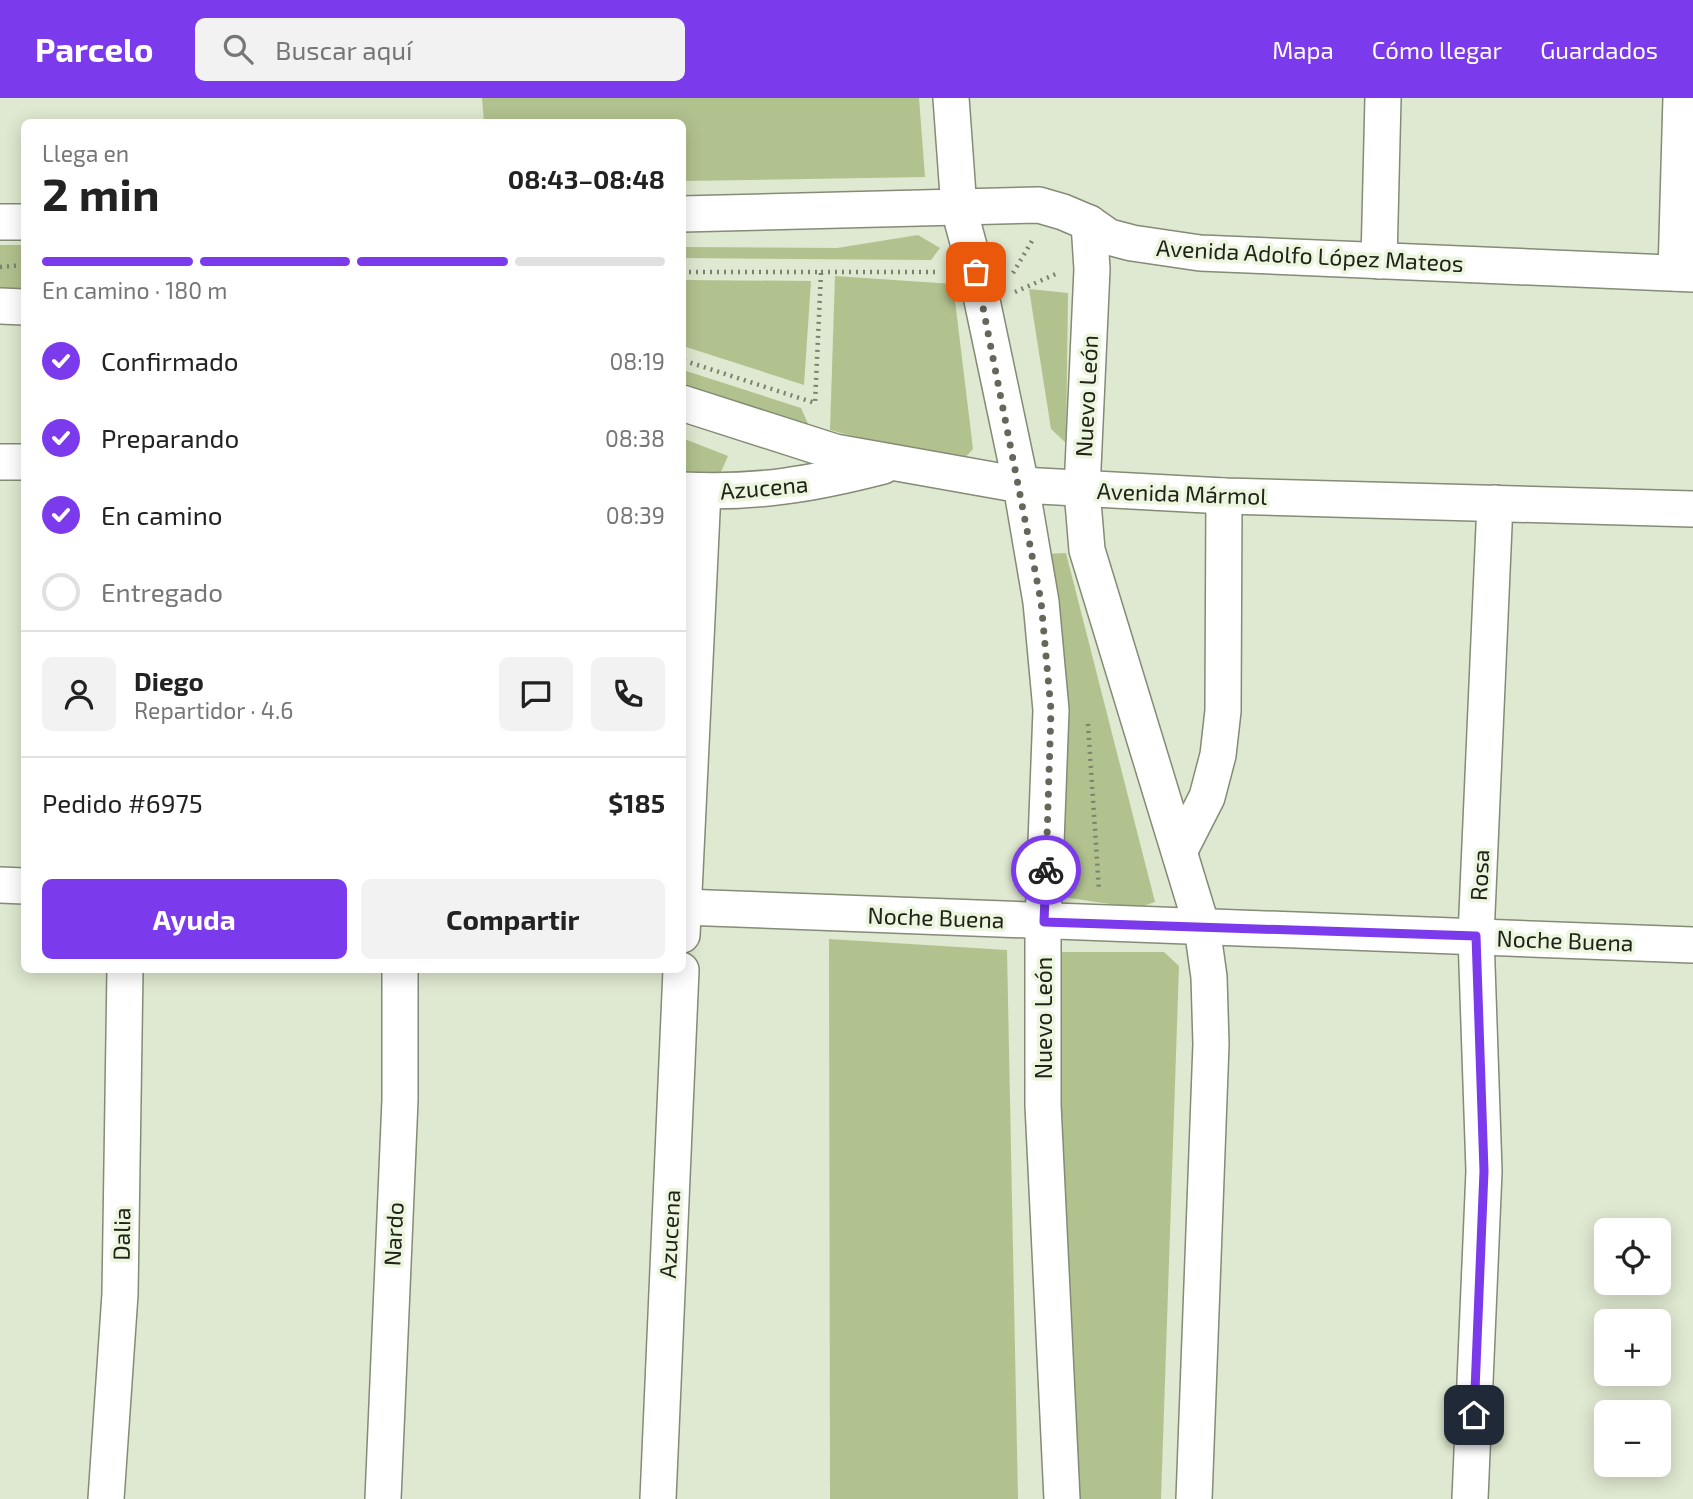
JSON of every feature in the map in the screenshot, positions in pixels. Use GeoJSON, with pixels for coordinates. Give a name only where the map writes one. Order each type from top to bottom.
{"type":"FeatureCollection","features":[{"type":"Feature","properties":{"kind":"street","name":"Nuevo León"},"geometry":{"type":"LineString","coordinates":[[951,98],[959,209],[976,272],[1021,485],[1041,601],[1051,710],[1044,922],[1044,1105],[1062,1499]]}},
{"type":"Feature","properties":{"kind":"street"},"geometry":{"type":"LineString","coordinates":[[1379,261],[1383,98]]}},
{"type":"Feature","properties":{"kind":"street"},"geometry":{"type":"LineString","coordinates":[[1681,98],[1685,273]]}},
{"type":"Feature","properties":{"kind":"street","name":"Avenida Adolfo López Mateos"},"geometry":{"type":"LineString","coordinates":[[686,214],[1039,205],[1089,223],[1109,237],[1167,249],[1379,261],[1685,273]]}},
{"type":"Feature","properties":{"kind":"street"},"geometry":{"type":"LineString","coordinates":[[0,222],[21,222]]}},
{"type":"Feature","properties":{"kind":"street","name":"Nuevo León"},"geometry":{"type":"LineString","coordinates":[[1089,223],[1092,269],[1082,490],[1083,521],[1094,578],[1181,848],[1202,927],[1209,977],[1211,1044],[1194,1499]]}},
{"type":"Feature","properties":{"kind":"street"},"geometry":{"type":"LineString","coordinates":[[0,306],[21,306]]}},
{"type":"Feature","properties":{"kind":"street","name":"Avenida Mármol"},"geometry":{"type":"LineString","coordinates":[[686,404],[835,452],[889,464],[1021,485],[1224,496],[1693,509]]}},
{"type":"Feature","properties":{"kind":"street"},"geometry":{"type":"LineString","coordinates":[[0,462],[21,462]]}},
{"type":"Feature","properties":{"kind":"street","name":"Azucena"},"geometry":{"type":"LineString","coordinates":[[686,789],[693,491],[747,491],[811,484],[889,464]]}},
{"type":"Feature","properties":{"kind":"street"},"geometry":{"type":"LineString","coordinates":[[1181,848],[1207,797],[1218,755],[1223,711],[1224,496]]}},
{"type":"Feature","properties":{"kind":"street","name":"Rosa"},"geometry":{"type":"LineString","coordinates":[[1470,1499],[1484,1171],[1476,936],[1495,503]]}},
{"type":"Feature","properties":{"kind":"street"},"geometry":{"type":"LineString","coordinates":[[0,885],[21,886]]}},
{"type":"Feature","properties":{"kind":"street","name":"Noche Buena"},"geometry":{"type":"LineString","coordinates":[[686,917],[1044,922],[1693,944]]}},
{"type":"Feature","properties":{"kind":"street","name":"Dalia"},"geometry":{"type":"LineString","coordinates":[[106,1499],[120,1294],[125,973]]}},
{"type":"Feature","properties":{"kind":"street","name":"Nardo"},"geometry":{"type":"LineString","coordinates":[[383,1499],[400,1100],[400,973]]}},
{"type":"Feature","properties":{"kind":"street","name":"Azucena"},"geometry":{"type":"LineString","coordinates":[[658,1499],[681,973]]}},
{"type":"Feature","properties":{"kind":"path"},"geometry":{"type":"LineString","coordinates":[[0,267],[21,265]]}},
{"type":"Feature","properties":{"kind":"path"},"geometry":{"type":"LineString","coordinates":[[1012,293],[1072,267],[1092,269]]}},
{"type":"Feature","properties":{"kind":"path"},"geometry":{"type":"LineString","coordinates":[[686,272],[950,272]]}},
{"type":"Feature","properties":{"kind":"path"},"geometry":{"type":"LineString","coordinates":[[686,361],[815,403],[821,272]]}},
{"type":"Feature","properties":{"kind":"green space"},"geometry":{"type":"Polygon","coordinates":[[[482,98],[919,98],[925,177],[686,181],[686,119],[484,119],[482,98]]]}},
{"type":"Feature","properties":{"kind":"green space"},"geometry":{"type":"Polygon","coordinates":[[[918,235],[940,248],[931,260],[686,258],[686,247],[837,248],[918,235]]]}},
{"type":"Feature","properties":{"kind":"green space"},"geometry":{"type":"Polygon","coordinates":[[[0,245],[21,245],[21,288],[0,288],[0,245]]]}},
{"type":"Feature","properties":{"kind":"green space"},"geometry":{"type":"Polygon","coordinates":[[[835,276],[953,284],[973,449],[959,464],[830,430],[835,276]]]}},
{"type":"Feature","properties":{"kind":"green space"},"geometry":{"type":"Polygon","coordinates":[[[686,280],[811,281],[804,385],[686,347],[686,280]]]}},
{"type":"Feature","properties":{"kind":"green space"},"geometry":{"type":"Polygon","coordinates":[[[1029,289],[1068,293],[1066,443],[1051,429],[1029,289]]]}},
{"type":"Feature","properties":{"kind":"green space"},"geometry":{"type":"Polygon","coordinates":[[[686,371],[801,408],[810,428],[686,386],[686,371]]]}},
{"type":"Feature","properties":{"kind":"green space"},"geometry":{"type":"Polygon","coordinates":[[[686,440],[728,456],[720,474],[686,473],[686,440]]]}},
{"type":"Feature","properties":{"kind":"green space"},"geometry":{"type":"Polygon","coordinates":[[[1066,553],[1155,902],[1137,908],[1056,896],[1044,554],[1066,553]]]}},
{"type":"Feature","properties":{"kind":"green space"},"geometry":{"type":"Polygon","coordinates":[[[829,939],[1007,950],[1018,1499],[830,1499],[829,939]]]}},
{"type":"Feature","properties":{"kind":"green space"},"geometry":{"type":"Polygon","coordinates":[[[1049,952],[1164,952],[1179,966],[1161,1499],[1068,1499],[1049,952]]]}},
{"type":"Feature","properties":{"kind":"way so far"},"geometry":{"type":"LineString","coordinates":[[976,272],[1021,485],[1041,601],[1051,710],[1046,870]]}},
{"type":"Feature","properties":{"kind":"route"},"geometry":{"type":"LineString","coordinates":[[1046,870],[1044,922],[1476,936],[1484,1171],[1474,1415]]}}]}
